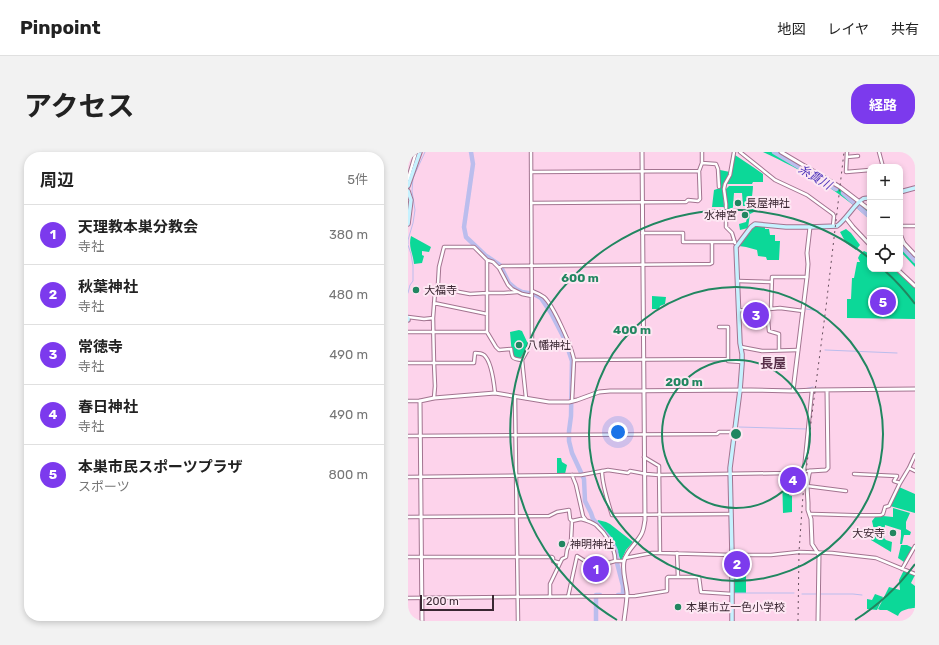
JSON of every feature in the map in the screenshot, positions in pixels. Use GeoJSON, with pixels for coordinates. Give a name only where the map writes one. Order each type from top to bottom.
{"type":"FeatureCollection","features":[{"type":"Feature","properties":{"kind":"main road"},"geometry":{"type":"LineString","coordinates":[[408,186],[420,152]]}},
{"type":"Feature","properties":{"kind":"main road"},"geometry":{"type":"LineString","coordinates":[[903,191],[915,188]]}},
{"type":"Feature","properties":{"kind":"main road"},"geometry":{"type":"LineString","coordinates":[[408,191],[411,200],[408,224]]}},
{"type":"Feature","properties":{"kind":"main road"},"geometry":{"type":"LineString","coordinates":[[732,621],[730,474],[742,362],[735,244],[755,224],[786,227],[839,225],[859,202],[864,198],[867,198]]}},
{"type":"Feature","properties":{"kind":"street"},"geometry":{"type":"LineString","coordinates":[[408,179],[416,152]]}},
{"type":"Feature","properties":{"kind":"street"},"geometry":{"type":"LineString","coordinates":[[526,398],[522,360],[532,342],[531,152]]}},
{"type":"Feature","properties":{"kind":"street"},"geometry":{"type":"LineString","coordinates":[[624,621],[627,596],[623,572],[624,560],[628,551],[641,535],[645,515],[642,152]]}},
{"type":"Feature","properties":{"kind":"street"},"geometry":{"type":"LineString","coordinates":[[532,203],[698,201],[700,199],[699,171],[702,163],[702,152]]}},
{"type":"Feature","properties":{"kind":"street"},"geometry":{"type":"LineString","coordinates":[[642,233],[683,233],[683,242],[735,244],[732,233],[726,227],[726,204],[724,189],[730,174],[734,152]]}},
{"type":"Feature","properties":{"kind":"street"},"geometry":{"type":"LineString","coordinates":[[740,152],[775,180],[807,195],[833,214],[833,226]]}},
{"type":"Feature","properties":{"kind":"street"},"geometry":{"type":"LineString","coordinates":[[781,152],[840,187],[867,208]]}},
{"type":"Feature","properties":{"kind":"street"},"geometry":{"type":"LineString","coordinates":[[847,152],[847,172],[867,170]]}},
{"type":"Feature","properties":{"kind":"street"},"geometry":{"type":"LineString","coordinates":[[879,152],[882,164]]}},
{"type":"Feature","properties":{"kind":"street"},"geometry":{"type":"LineString","coordinates":[[846,157],[858,156]]}},
{"type":"Feature","properties":{"kind":"street"},"geometry":{"type":"LineString","coordinates":[[702,163],[716,164],[718,169],[719,187]]}},
{"type":"Feature","properties":{"kind":"street"},"geometry":{"type":"LineString","coordinates":[[531,172],[699,171]]}},
{"type":"Feature","properties":{"kind":"street"},"geometry":{"type":"LineString","coordinates":[[846,218],[867,242]]}},
{"type":"Feature","properties":{"kind":"street"},"geometry":{"type":"LineString","coordinates":[[903,226],[915,226]]}},
{"type":"Feature","properties":{"kind":"street"},"geometry":{"type":"LineString","coordinates":[[793,391],[807,277],[807,253],[810,227]]}},
{"type":"Feature","properties":{"kind":"street"},"geometry":{"type":"LineString","coordinates":[[901,236],[904,243],[915,255]]}},
{"type":"Feature","properties":{"kind":"street"},"geometry":{"type":"LineString","coordinates":[[434,398],[433,318],[435,292],[438,284],[439,267],[444,247],[474,247],[487,260],[501,267],[710,264],[712,263],[712,243]]}},
{"type":"Feature","properties":{"kind":"street"},"geometry":{"type":"LineString","coordinates":[[487,260],[487,332],[499,350],[511,348],[512,357],[522,360]]}},
{"type":"Feature","properties":{"kind":"street"},"geometry":{"type":"LineString","coordinates":[[501,267],[508,285],[517,292],[532,296]]}},
{"type":"Feature","properties":{"kind":"street"},"geometry":{"type":"LineString","coordinates":[[900,272],[915,286]]}},
{"type":"Feature","properties":{"kind":"street"},"geometry":{"type":"LineString","coordinates":[[771,308],[772,277],[807,277]]}},
{"type":"Feature","properties":{"kind":"street"},"geometry":{"type":"LineString","coordinates":[[738,281],[772,282]]}},
{"type":"Feature","properties":{"kind":"street"},"geometry":{"type":"LineString","coordinates":[[438,284],[459,292],[470,294],[517,292]]}},
{"type":"Feature","properties":{"kind":"street"},"geometry":{"type":"LineString","coordinates":[[532,291],[544,297],[548,302],[562,328],[573,354],[574,360],[571,401]]}},
{"type":"Feature","properties":{"kind":"street"},"geometry":{"type":"LineString","coordinates":[[434,303],[487,314]]}},
{"type":"Feature","properties":{"kind":"street"},"geometry":{"type":"LineString","coordinates":[[739,310],[750,311],[780,308],[803,311]]}},
{"type":"Feature","properties":{"kind":"street"},"geometry":{"type":"LineString","coordinates":[[767,309],[769,332],[779,334],[779,350]]}},
{"type":"Feature","properties":{"kind":"street"},"geometry":{"type":"LineString","coordinates":[[408,318],[433,318]]}},
{"type":"Feature","properties":{"kind":"street"},"geometry":{"type":"LineString","coordinates":[[719,327],[728,327],[728,359]]}},
{"type":"Feature","properties":{"kind":"street"},"geometry":{"type":"LineString","coordinates":[[408,332],[487,332]]}},
{"type":"Feature","properties":{"kind":"street"},"geometry":{"type":"LineString","coordinates":[[741,347],[762,351],[798,350]]}},
{"type":"Feature","properties":{"kind":"street"},"geometry":{"type":"LineString","coordinates":[[408,364],[474,363],[474,353],[484,355],[493,375],[495,393]]}},
{"type":"Feature","properties":{"kind":"street"},"geometry":{"type":"LineString","coordinates":[[574,360],[728,359],[728,361],[742,362]]}},
{"type":"Feature","properties":{"kind":"street"},"geometry":{"type":"LineString","coordinates":[[408,401],[495,393],[549,402],[571,401],[604,391],[793,391],[915,389]]}},
{"type":"Feature","properties":{"kind":"street"},"geometry":{"type":"LineString","coordinates":[[804,470],[812,390]]}},
{"type":"Feature","properties":{"kind":"street"},"geometry":{"type":"LineString","coordinates":[[408,477],[582,475],[608,470],[659,475],[787,473],[790,470],[826,470],[828,468],[827,390]]}},
{"type":"Feature","properties":{"kind":"street"},"geometry":{"type":"LineString","coordinates":[[515,396],[518,621]]}},
{"type":"Feature","properties":{"kind":"street"},"geometry":{"type":"LineString","coordinates":[[420,401],[422,621]]}},
{"type":"Feature","properties":{"kind":"street"},"geometry":{"type":"LineString","coordinates":[[408,436],[717,434],[719,432],[734,432]]}},
{"type":"Feature","properties":{"kind":"street"},"geometry":{"type":"LineString","coordinates":[[810,514],[845,514],[864,516],[883,514],[885,507],[889,506],[915,455]]}},
{"type":"Feature","properties":{"kind":"street"},"geometry":{"type":"LineString","coordinates":[[644,457],[659,466],[660,552]]}},
{"type":"Feature","properties":{"kind":"street"},"geometry":{"type":"LineString","coordinates":[[909,468],[915,471]]}},
{"type":"Feature","properties":{"kind":"street"},"geometry":{"type":"LineString","coordinates":[[602,471],[612,515],[731,514]]}},
{"type":"Feature","properties":{"kind":"street"},"geometry":{"type":"LineString","coordinates":[[810,471],[808,486],[808,510],[811,519],[812,544],[819,555],[818,621]]}},
{"type":"Feature","properties":{"kind":"street"},"geometry":{"type":"LineString","coordinates":[[854,474],[897,476],[894,480],[900,483]]}},
{"type":"Feature","properties":{"kind":"street"},"geometry":{"type":"LineString","coordinates":[[572,475],[576,485],[583,516],[586,521]]}},
{"type":"Feature","properties":{"kind":"street"},"geometry":{"type":"LineString","coordinates":[[808,486],[846,491]]}},
{"type":"Feature","properties":{"kind":"street"},"geometry":{"type":"LineString","coordinates":[[408,517],[549,516],[557,512],[569,510],[570,519],[572,521],[571,541],[566,557],[562,559],[550,584],[550,597]]}},
{"type":"Feature","properties":{"kind":"street"},"geometry":{"type":"LineString","coordinates":[[572,521],[581,518],[595,524],[609,540],[616,556],[615,561]]}},
{"type":"Feature","properties":{"kind":"street"},"geometry":{"type":"LineString","coordinates":[[902,569],[915,546]]}},
{"type":"Feature","properties":{"kind":"street"},"geometry":{"type":"LineString","coordinates":[[568,597],[577,556],[593,564],[608,563],[660,552],[732,555],[771,555],[799,552],[818,552],[876,558],[915,574]]}},
{"type":"Feature","properties":{"kind":"street"},"geometry":{"type":"LineString","coordinates":[[677,553],[678,577]]}},
{"type":"Feature","properties":{"kind":"street"},"geometry":{"type":"LineString","coordinates":[[408,557],[552,557],[553,561],[560,563]]}},
{"type":"Feature","properties":{"kind":"street"},"geometry":{"type":"LineString","coordinates":[[408,598],[635,596],[667,591],[668,577],[699,577],[701,592],[732,594]]}},
{"type":"Feature","properties":{"kind":"green space"},"geometry":{"type":"Polygon","coordinates":[[[763,152],[777,152],[844,192],[867,211],[867,217],[833,190],[792,166],[763,152]]]}},
{"type":"Feature","properties":{"kind":"green space"},"geometry":{"type":"Polygon","coordinates":[[[735,155],[763,174],[763,182],[753,182],[752,184],[727,184],[731,175],[735,155]]]}},
{"type":"Feature","properties":{"kind":"green space"},"geometry":{"type":"Polygon","coordinates":[[[720,170],[730,172],[730,175],[723,188],[724,207],[712,207],[714,190],[720,188],[720,170]]]}},
{"type":"Feature","properties":{"kind":"green space"},"geometry":{"type":"Polygon","coordinates":[[[729,186],[753,186],[752,203],[756,211],[750,214],[748,228],[740,230],[739,224],[746,222],[749,210],[746,210],[747,206],[743,206],[742,193],[734,193],[733,207],[729,215],[729,219],[727,219],[725,190],[729,186]]]}},
{"type":"Feature","properties":{"kind":"green space"},"geometry":{"type":"Polygon","coordinates":[[[756,225],[765,225],[765,229],[769,229],[770,235],[775,235],[775,241],[780,241],[779,260],[767,260],[766,257],[758,256],[757,250],[739,246],[746,235],[756,225]]]}},
{"type":"Feature","properties":{"kind":"green space"},"geometry":{"type":"Polygon","coordinates":[[[846,229],[860,245],[856,250],[846,243],[840,232],[846,229]]]}},
{"type":"Feature","properties":{"kind":"green space"},"geometry":{"type":"Polygon","coordinates":[[[411,236],[431,247],[429,252],[422,251],[422,255],[424,256],[422,263],[414,264],[410,247],[411,236]]]}},
{"type":"Feature","properties":{"kind":"green space"},"geometry":{"type":"Polygon","coordinates":[[[903,245],[915,258],[915,267],[903,254],[903,245]]]}},
{"type":"Feature","properties":{"kind":"green space"},"geometry":{"type":"Polygon","coordinates":[[[864,251],[867,252],[867,272],[897,272],[915,288],[915,319],[847,318],[847,299],[851,299],[852,278],[854,278],[857,262],[860,262],[858,258],[864,251]]]}},
{"type":"Feature","properties":{"kind":"green space"},"geometry":{"type":"Polygon","coordinates":[[[652,296],[666,297],[665,304],[660,306],[659,309],[652,309],[652,296]]]}},
{"type":"Feature","properties":{"kind":"green space"},"geometry":{"type":"Polygon","coordinates":[[[519,330],[522,331],[529,346],[520,359],[515,358],[512,355],[510,332],[519,330]]]}},
{"type":"Feature","properties":{"kind":"green space"},"geometry":{"type":"Polygon","coordinates":[[[557,458],[561,458],[562,462],[567,465],[565,474],[557,474],[557,458]]]}},
{"type":"Feature","properties":{"kind":"green space"},"geometry":{"type":"Polygon","coordinates":[[[782,474],[788,474],[789,495],[792,496],[792,512],[783,513],[782,474]]]}},
{"type":"Feature","properties":{"kind":"green space"},"geometry":{"type":"Polygon","coordinates":[[[899,487],[915,494],[915,513],[890,506],[899,487]]]}},
{"type":"Feature","properties":{"kind":"green space"},"geometry":{"type":"Polygon","coordinates":[[[893,508],[910,513],[906,522],[906,529],[911,532],[910,535],[904,535],[902,544],[900,544],[901,530],[885,525],[884,538],[892,542],[891,552],[871,540],[871,534],[874,530],[872,521],[876,516],[893,517],[893,508]]]}},
{"type":"Feature","properties":{"kind":"green space"},"geometry":{"type":"Polygon","coordinates":[[[598,520],[610,524],[633,542],[626,550],[622,559],[620,559],[612,540],[597,522],[598,520]]]}},
{"type":"Feature","properties":{"kind":"green space"},"geometry":{"type":"Polygon","coordinates":[[[901,545],[907,545],[913,548],[907,564],[898,558],[901,545]]]}},
{"type":"Feature","properties":{"kind":"green space"},"geometry":{"type":"Polygon","coordinates":[[[742,556],[746,556],[746,593],[734,593],[734,572],[736,572],[737,576],[743,576],[742,556]]]}},
{"type":"Feature","properties":{"kind":"green space"},"geometry":{"type":"Polygon","coordinates":[[[904,570],[915,575],[911,583],[915,586],[915,608],[904,610],[900,612],[898,616],[887,610],[878,609],[889,587],[900,590],[899,580],[904,570]]]}},
{"type":"Feature","properties":{"kind":"green space"},"geometry":{"type":"Polygon","coordinates":[[[875,594],[883,597],[877,610],[867,609],[867,599],[872,600],[875,594]]]}},
{"type":"Feature","properties":{"kind":"waterway"},"geometry":{"type":"LineString","coordinates":[[408,244],[415,210],[412,191],[413,178],[425,152]]}},
{"type":"Feature","properties":{"kind":"waterway"},"geometry":{"type":"LineString","coordinates":[[471,152],[473,164],[464,227],[466,237],[485,255],[500,265],[509,283],[516,289],[522,292],[534,294],[541,298],[551,313],[565,340],[572,361],[569,441],[572,453],[584,479],[585,501],[593,519],[611,540],[616,551],[617,563],[623,586],[623,595],[618,595]]}},
{"type":"Feature","properties":{"kind":"waterway","name":"糸貫川"},"geometry":{"type":"LineString","coordinates":[[774,152],[836,189]]}},
{"type":"Feature","properties":{"kind":"waterway","name":"糸貫川"},"geometry":{"type":"LineString","coordinates":[[843,193],[867,214]]}},
{"type":"Feature","properties":{"kind":"waterway"},"geometry":{"type":"LineString","coordinates":[[408,245],[413,266],[413,281],[410,285],[408,293]]}},
{"type":"Feature","properties":{"kind":"waterway","name":"糸貫川"},"geometry":{"type":"LineString","coordinates":[[903,248],[915,261]]}},
{"type":"Feature","properties":{"kind":"waterway"},"geometry":{"type":"LineString","coordinates":[[806,309],[819,311]]}},
{"type":"Feature","properties":{"kind":"waterway"},"geometry":{"type":"LineString","coordinates":[[825,350],[897,353]]}},
{"type":"Feature","properties":{"kind":"waterway"},"geometry":{"type":"LineString","coordinates":[[795,389],[813,387]]}},
{"type":"Feature","properties":{"kind":"waterway"},"geometry":{"type":"LineString","coordinates":[[772,389],[792,389]]}},
{"type":"Feature","properties":{"kind":"waterway"},"geometry":{"type":"LineString","coordinates":[[739,427],[807,429]]}},
{"type":"Feature","properties":{"kind":"waterway"},"geometry":{"type":"LineString","coordinates":[[793,469],[803,469]]}},
{"type":"Feature","properties":{"kind":"waterway"},"geometry":{"type":"LineString","coordinates":[[735,593],[794,593]]}},
{"type":"Feature","properties":{"kind":"waterway"},"geometry":{"type":"LineString","coordinates":[[802,594],[862,595]]}},
{"type":"Feature","properties":{"kind":"waterway"},"geometry":{"type":"LineString","coordinates":[[596,621],[596,595],[600,595]]}},
{"type":"Feature","properties":{"kind":"railway"},"geometry":{"type":"LineString","coordinates":[[798,621],[799,552],[803,495],[844,152]]}},
{"type":"Feature","properties":{"kind":"place","name":"長屋神社"},"geometry":{"type":"Point","coordinates":[738,203]}},
{"type":"Feature","properties":{"kind":"place","name":"水神宮"},"geometry":{"type":"Point","coordinates":[745,215]}},
{"type":"Feature","properties":{"kind":"place","name":"大福寺"},"geometry":{"type":"Point","coordinates":[416,290]}},
{"type":"Feature","properties":{"kind":"place","name":"本巣市民スポーツプラザ"},"geometry":{"type":"Point","coordinates":[883,302]}},
{"type":"Feature","properties":{"kind":"place","name":"常徳寺"},"geometry":{"type":"Point","coordinates":[756,315]}},
{"type":"Feature","properties":{"kind":"place","name":"八幡神社"},"geometry":{"type":"Point","coordinates":[519,345]}},
{"type":"Feature","properties":{"kind":"place","name":"春日神社"},"geometry":{"type":"Point","coordinates":[793,480]}},
{"type":"Feature","properties":{"kind":"place","name":"大安寺"},"geometry":{"type":"Point","coordinates":[893,533]}},
{"type":"Feature","properties":{"kind":"place","name":"神明神社"},"geometry":{"type":"Point","coordinates":[562,544]}},
{"type":"Feature","properties":{"kind":"place","name":"秋葉神社"},"geometry":{"type":"Point","coordinates":[737,564]}},
{"type":"Feature","properties":{"kind":"place","name":"天理教本巣分教会"},"geometry":{"type":"Point","coordinates":[596,569]}},
{"type":"Feature","properties":{"kind":"place","name":"本巣市立一色小学校"},"geometry":{"type":"Point","coordinates":[678,607]}},
{"type":"Feature","properties":{"kind":"district","name":"長屋"},"geometry":{"type":"Point","coordinates":[773,363]}}]}
